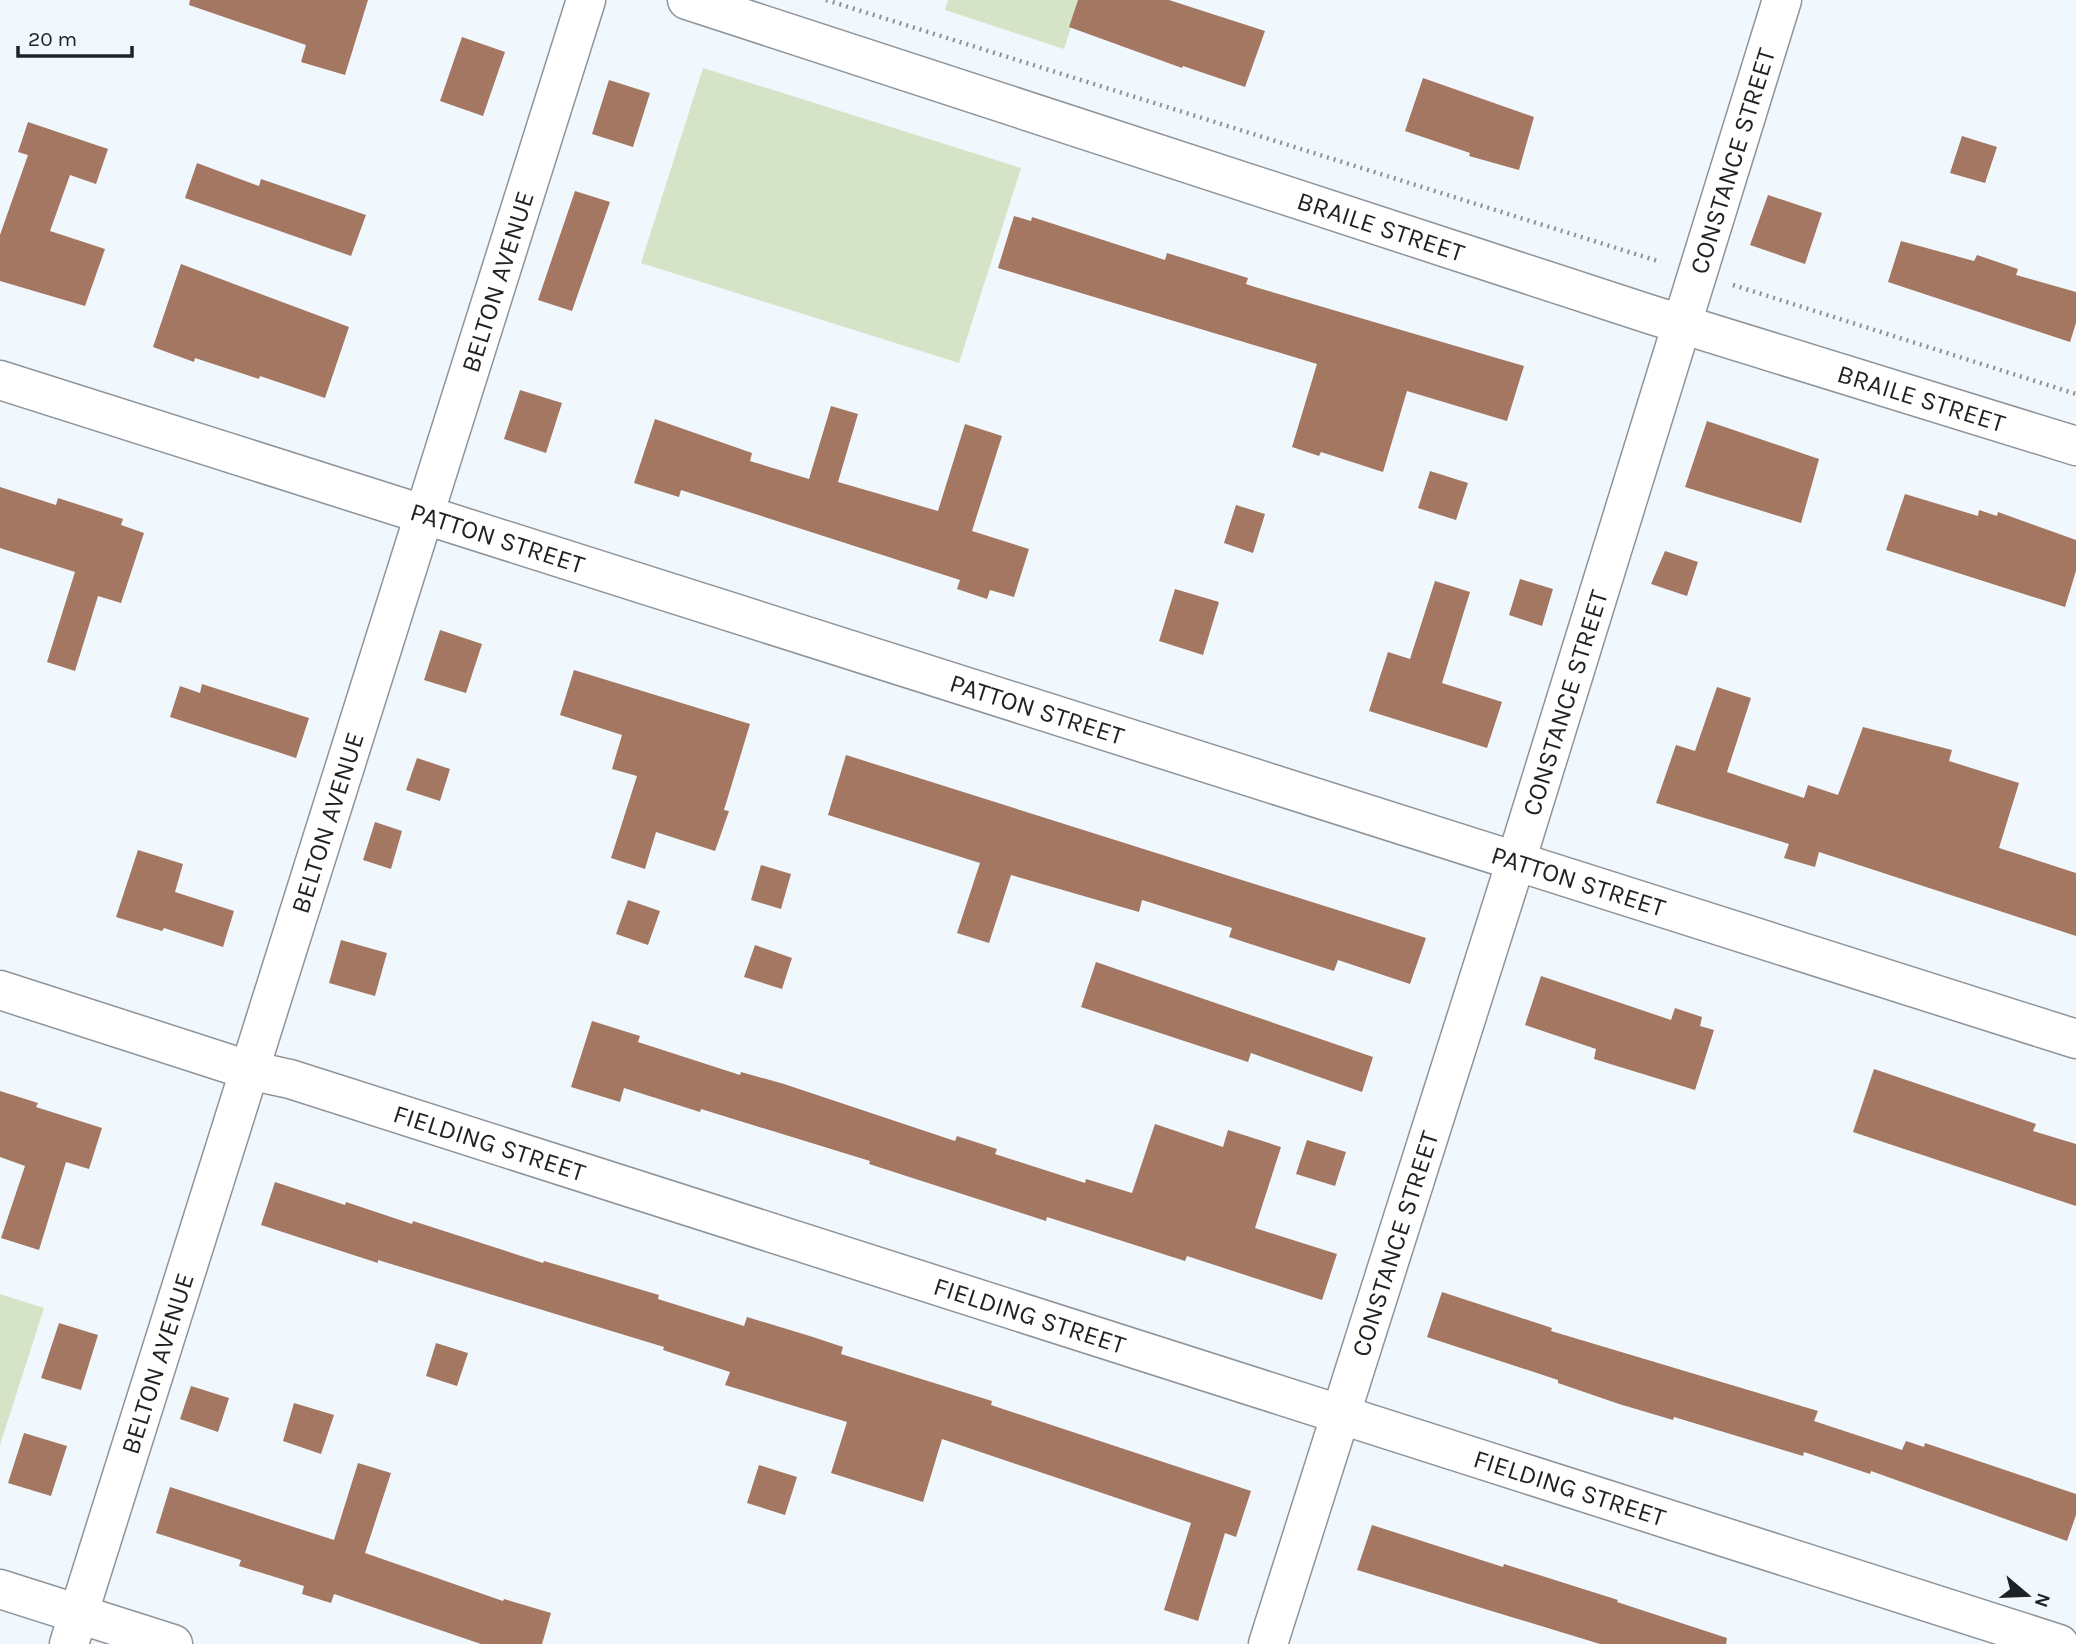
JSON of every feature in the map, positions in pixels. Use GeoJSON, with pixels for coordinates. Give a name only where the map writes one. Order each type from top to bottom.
{"type":"FeatureCollection","features":[{"type":"Feature","properties":{"kind":"street","name":"BELTON AVENUE"},"geometry":{"type":"LineString","coordinates":[[74,1629],[586,0]]}},
{"type":"Feature","properties":{"kind":"street","name":"BRAILE STREET"},"geometry":{"type":"LineString","coordinates":[[687,0],[1683,324],[2076,446]]}},
{"type":"Feature","properties":{"kind":"street","name":"CONSTANCE STREET"},"geometry":{"type":"LineString","coordinates":[[1268,1644],[1516,861],[1783,0]]}},
{"type":"Feature","properties":{"kind":"street","name":"PATTON STREET"},"geometry":{"type":"LineString","coordinates":[[0,380],[2076,1039]]}},
{"type":"Feature","properties":{"kind":"street","name":"FIELDING STREET"},"geometry":{"type":"LineString","coordinates":[[0,990],[248,1070],[290,1079],[2059,1644]]}},
{"type":"Feature","properties":{"kind":"street"},"geometry":{"type":"LineString","coordinates":[[0,1589],[74,1629],[173,1644]]}},
{"type":"Feature","properties":{"kind":"path"},"geometry":{"type":"LineString","coordinates":[[826,0],[2076,394]]}},
{"type":"Feature","properties":{"kind":"green space"},"geometry":{"type":"Polygon","coordinates":[[[948,0],[1080,0],[1064,49],[945,10],[948,0]]]}},
{"type":"Feature","properties":{"kind":"green space"},"geometry":{"type":"Polygon","coordinates":[[[703,68],[1021,168],[959,363],[641,263],[703,68]]]}},
{"type":"Feature","properties":{"kind":"green space"},"geometry":{"type":"Polygon","coordinates":[[[0,1294],[44,1308],[0,1445],[0,1294]]]}},
{"type":"Feature","properties":{"kind":"building"},"geometry":{"type":"Polygon","coordinates":[[[190,0],[368,0],[345,75],[301,62],[306,45],[189,5],[190,0]]]}},
{"type":"Feature","properties":{"kind":"building"},"geometry":{"type":"Polygon","coordinates":[[[1078,0],[1169,0],[1265,31],[1245,87],[1183,66],[1182,68],[1069,27],[1078,0]]]}},
{"type":"Feature","properties":{"kind":"building"},"geometry":{"type":"Polygon","coordinates":[[[462,37],[505,52],[483,116],[440,101],[462,37]]]}},
{"type":"Feature","properties":{"kind":"building"},"geometry":{"type":"Polygon","coordinates":[[[1423,78],[1534,117],[1519,170],[1469,156],[1470,153],[1405,131],[1423,78]]]}},
{"type":"Feature","properties":{"kind":"building"},"geometry":{"type":"Polygon","coordinates":[[[609,80],[650,93],[633,147],[592,134],[609,80]]]}},
{"type":"Feature","properties":{"kind":"building"},"geometry":{"type":"Polygon","coordinates":[[[28,122],[108,149],[96,184],[70,175],[50,231],[105,249],[85,306],[0,281],[0,235],[28,155],[18,152],[28,122]]]}},
{"type":"Feature","properties":{"kind":"building"},"geometry":{"type":"Polygon","coordinates":[[[1962,136],[1997,147],[1985,183],[1950,173],[1962,136]]]}},
{"type":"Feature","properties":{"kind":"building"},"geometry":{"type":"Polygon","coordinates":[[[197,163],[259,186],[261,179],[366,215],[351,256],[185,198],[197,163]]]}},
{"type":"Feature","properties":{"kind":"building"},"geometry":{"type":"Polygon","coordinates":[[[575,191],[610,202],[572,311],[538,300],[575,191]]]}},
{"type":"Feature","properties":{"kind":"building"},"geometry":{"type":"Polygon","coordinates":[[[1768,195],[1822,213],[1805,264],[1750,245],[1768,195]]]}},
{"type":"Feature","properties":{"kind":"building"},"geometry":{"type":"Polygon","coordinates":[[[1014,216],[1031,221],[1032,217],[1165,260],[1167,253],[1248,278],[1246,284],[1255,287],[1524,366],[1507,421],[1407,391],[1383,472],[1321,452],[1319,456],[1292,447],[1317,364],[998,268],[1014,216]]]}},
{"type":"Feature","properties":{"kind":"building"},"geometry":{"type":"Polygon","coordinates":[[[1901,241],[1974,261],[1977,255],[2018,269],[2016,275],[2076,292],[2076,323],[2070,342],[1888,282],[1901,241]]]}},
{"type":"Feature","properties":{"kind":"building"},"geometry":{"type":"Polygon","coordinates":[[[181,264],[349,327],[325,398],[195,358],[194,362],[153,347],[181,264]]]}},
{"type":"Feature","properties":{"kind":"building"},"geometry":{"type":"Polygon","coordinates":[[[520,390],[562,403],[546,453],[504,439],[520,390]]]}},
{"type":"Feature","properties":{"kind":"building"},"geometry":{"type":"Polygon","coordinates":[[[831,406],[858,414],[838,482],[938,511],[965,424],[1002,436],[972,531],[1029,549],[1014,597],[990,590],[987,599],[957,589],[960,580],[681,490],[679,497],[634,483],[655,419],[752,453],[750,461],[809,479],[831,406]]]}},
{"type":"Feature","properties":{"kind":"building"},"geometry":{"type":"Polygon","coordinates":[[[1707,421],[1819,459],[1801,523],[1685,487],[1707,421]]]}},
{"type":"Feature","properties":{"kind":"building"},"geometry":{"type":"Polygon","coordinates":[[[1430,471],[1468,483],[1456,520],[1418,508],[1430,471]]]}},
{"type":"Feature","properties":{"kind":"building"},"geometry":{"type":"Polygon","coordinates":[[[0,487],[56,505],[58,498],[123,519],[121,525],[144,533],[121,603],[98,596],[75,671],[47,662],[75,572],[0,548],[0,487]]]}},
{"type":"Feature","properties":{"kind":"building"},"geometry":{"type":"Polygon","coordinates":[[[1905,494],[1978,516],[1979,510],[1997,516],[1998,512],[2076,540],[2076,571],[2065,607],[1886,550],[1905,494]]]}},
{"type":"Feature","properties":{"kind":"building"},"geometry":{"type":"Polygon","coordinates":[[[1236,505],[1265,514],[1253,553],[1224,543],[1236,505]]]}},
{"type":"Feature","properties":{"kind":"building"},"geometry":{"type":"Polygon","coordinates":[[[1665,551],[1698,562],[1687,596],[1651,584],[1665,551]]]}},
{"type":"Feature","properties":{"kind":"building"},"geometry":{"type":"Polygon","coordinates":[[[1520,579],[1553,589],[1542,626],[1509,615],[1520,579]]]}},
{"type":"Feature","properties":{"kind":"building"},"geometry":{"type":"Polygon","coordinates":[[[1435,581],[1470,592],[1442,683],[1502,702],[1487,748],[1369,711],[1388,652],[1410,659],[1435,581]]]}},
{"type":"Feature","properties":{"kind":"building"},"geometry":{"type":"Polygon","coordinates":[[[1175,589],[1219,602],[1203,655],[1159,641],[1175,589]]]}},
{"type":"Feature","properties":{"kind":"building"},"geometry":{"type":"Polygon","coordinates":[[[440,630],[482,644],[466,693],[424,680],[440,630]]]}},
{"type":"Feature","properties":{"kind":"building"},"geometry":{"type":"Polygon","coordinates":[[[574,670],[750,724],[724,810],[729,811],[715,851],[656,832],[645,869],[611,858],[637,776],[612,769],[622,735],[560,715],[574,670]]]}},
{"type":"Feature","properties":{"kind":"building"},"geometry":{"type":"Polygon","coordinates":[[[202,684],[309,718],[296,758],[170,717],[180,686],[200,693],[202,684]]]}},
{"type":"Feature","properties":{"kind":"building"},"geometry":{"type":"Polygon","coordinates":[[[1717,687],[1751,698],[1727,772],[1804,798],[1808,785],[1838,795],[1863,727],[1952,750],[1949,761],[2019,783],[1999,848],[2076,873],[2076,936],[1819,852],[1815,867],[1784,858],[1789,844],[1656,803],[1676,745],[1695,751],[1717,687]]]}},
{"type":"Feature","properties":{"kind":"building"},"geometry":{"type":"Polygon","coordinates":[[[846,755],[1426,938],[1410,984],[1338,960],[1334,971],[1229,937],[1232,928],[1142,900],[1139,912],[1011,875],[989,943],[957,933],[980,863],[828,815],[846,755]]]}},
{"type":"Feature","properties":{"kind":"building"},"geometry":{"type":"Polygon","coordinates":[[[417,758],[450,769],[440,801],[406,790],[417,758]]]}},
{"type":"Feature","properties":{"kind":"building"},"geometry":{"type":"Polygon","coordinates":[[[375,822],[402,831],[391,869],[363,860],[375,822]]]}},
{"type":"Feature","properties":{"kind":"building"},"geometry":{"type":"Polygon","coordinates":[[[138,850],[183,864],[175,892],[234,911],[223,947],[164,928],[162,931],[116,917],[138,850]]]}},
{"type":"Feature","properties":{"kind":"building"},"geometry":{"type":"Polygon","coordinates":[[[761,865],[791,874],[781,909],[751,900],[761,865]]]}},
{"type":"Feature","properties":{"kind":"building"},"geometry":{"type":"Polygon","coordinates":[[[628,900],[660,911],[648,945],[616,934],[628,900]]]}},
{"type":"Feature","properties":{"kind":"building"},"geometry":{"type":"Polygon","coordinates":[[[341,940],[387,953],[375,996],[329,983],[341,940]]]}},
{"type":"Feature","properties":{"kind":"building"},"geometry":{"type":"Polygon","coordinates":[[[755,945],[792,958],[782,989],[744,977],[755,945]]]}},
{"type":"Feature","properties":{"kind":"building"},"geometry":{"type":"Polygon","coordinates":[[[1096,962],[1373,1057],[1362,1092],[1251,1053],[1248,1062],[1081,1007],[1096,962]]]}},
{"type":"Feature","properties":{"kind":"building"},"geometry":{"type":"Polygon","coordinates":[[[1541,976],[1671,1020],[1675,1008],[1702,1017],[1700,1026],[1714,1030],[1695,1090],[1594,1059],[1596,1049],[1525,1025],[1541,976]]]}},
{"type":"Feature","properties":{"kind":"building"},"geometry":{"type":"Polygon","coordinates":[[[592,1021],[640,1036],[638,1042],[740,1075],[741,1072],[784,1084],[955,1141],[957,1136],[997,1149],[995,1154],[1085,1183],[1086,1179],[1132,1193],[1155,1124],[1223,1147],[1228,1130],[1281,1147],[1255,1228],[1337,1254],[1322,1300],[1187,1256],[1185,1261],[1047,1217],[1046,1221],[869,1164],[870,1161],[701,1109],[700,1112],[624,1088],[620,1102],[571,1087],[592,1021]]]}},
{"type":"Feature","properties":{"kind":"building"},"geometry":{"type":"Polygon","coordinates":[[[1874,1069],[2036,1124],[2033,1131],[2076,1144],[2076,1206],[1853,1132],[1874,1069]]]}},
{"type":"Feature","properties":{"kind":"building"},"geometry":{"type":"Polygon","coordinates":[[[0,1091],[38,1103],[36,1107],[102,1128],[89,1169],[66,1162],[39,1250],[1,1238],[25,1166],[0,1157],[0,1091]]]}},
{"type":"Feature","properties":{"kind":"building"},"geometry":{"type":"Polygon","coordinates":[[[1307,1140],[1346,1152],[1335,1186],[1296,1174],[1307,1140]]]}},
{"type":"Feature","properties":{"kind":"building"},"geometry":{"type":"Polygon","coordinates":[[[275,1182],[345,1205],[346,1202],[412,1224],[413,1221],[543,1263],[544,1261],[659,1295],[658,1299],[744,1326],[747,1317],[813,1337],[843,1347],[841,1354],[992,1401],[991,1405],[1251,1491],[1236,1537],[1225,1533],[1198,1621],[1164,1610],[1191,1523],[942,1439],[923,1502],[831,1473],[847,1422],[725,1385],[730,1372],[663,1350],[664,1347],[378,1260],[378,1263],[261,1225],[275,1182]]]}},
{"type":"Feature","properties":{"kind":"building"},"geometry":{"type":"Polygon","coordinates":[[[1442,1292],[1552,1328],[1551,1331],[1818,1411],[1814,1421],[1902,1450],[1906,1441],[1924,1447],[1925,1443],[2076,1494],[2076,1515],[2067,1541],[1871,1471],[1870,1474],[1804,1452],[1803,1456],[1674,1417],[1673,1420],[1619,1404],[1558,1383],[1558,1380],[1427,1337],[1442,1292]]]}},
{"type":"Feature","properties":{"kind":"building"},"geometry":{"type":"Polygon","coordinates":[[[59,1323],[98,1335],[81,1390],[41,1378],[59,1323]]]}},
{"type":"Feature","properties":{"kind":"building"},"geometry":{"type":"Polygon","coordinates":[[[436,1343],[468,1353],[457,1386],[426,1376],[436,1343]]]}},
{"type":"Feature","properties":{"kind":"building"},"geometry":{"type":"Polygon","coordinates":[[[191,1386],[229,1398],[218,1432],[180,1419],[191,1386]]]}},
{"type":"Feature","properties":{"kind":"building"},"geometry":{"type":"Polygon","coordinates":[[[294,1403],[334,1415],[321,1454],[283,1441],[294,1403]]]}},
{"type":"Feature","properties":{"kind":"building"},"geometry":{"type":"Polygon","coordinates":[[[24,1433],[67,1446],[51,1496],[8,1483],[24,1433]]]}},
{"type":"Feature","properties":{"kind":"building"},"geometry":{"type":"Polygon","coordinates":[[[358,1463],[391,1473],[365,1553],[503,1601],[504,1599],[551,1613],[542,1644],[481,1644],[334,1594],[331,1603],[302,1594],[304,1586],[239,1566],[241,1560],[156,1533],[170,1487],[334,1540],[358,1463]]]}},
{"type":"Feature","properties":{"kind":"building"},"geometry":{"type":"Polygon","coordinates":[[[759,1465],[797,1477],[785,1515],[747,1503],[759,1465]]]}},
{"type":"Feature","properties":{"kind":"building"},"geometry":{"type":"Polygon","coordinates":[[[1372,1525],[1618,1600],[1617,1602],[1727,1638],[1726,1644],[1600,1644],[1357,1570],[1372,1525]]]}}]}
